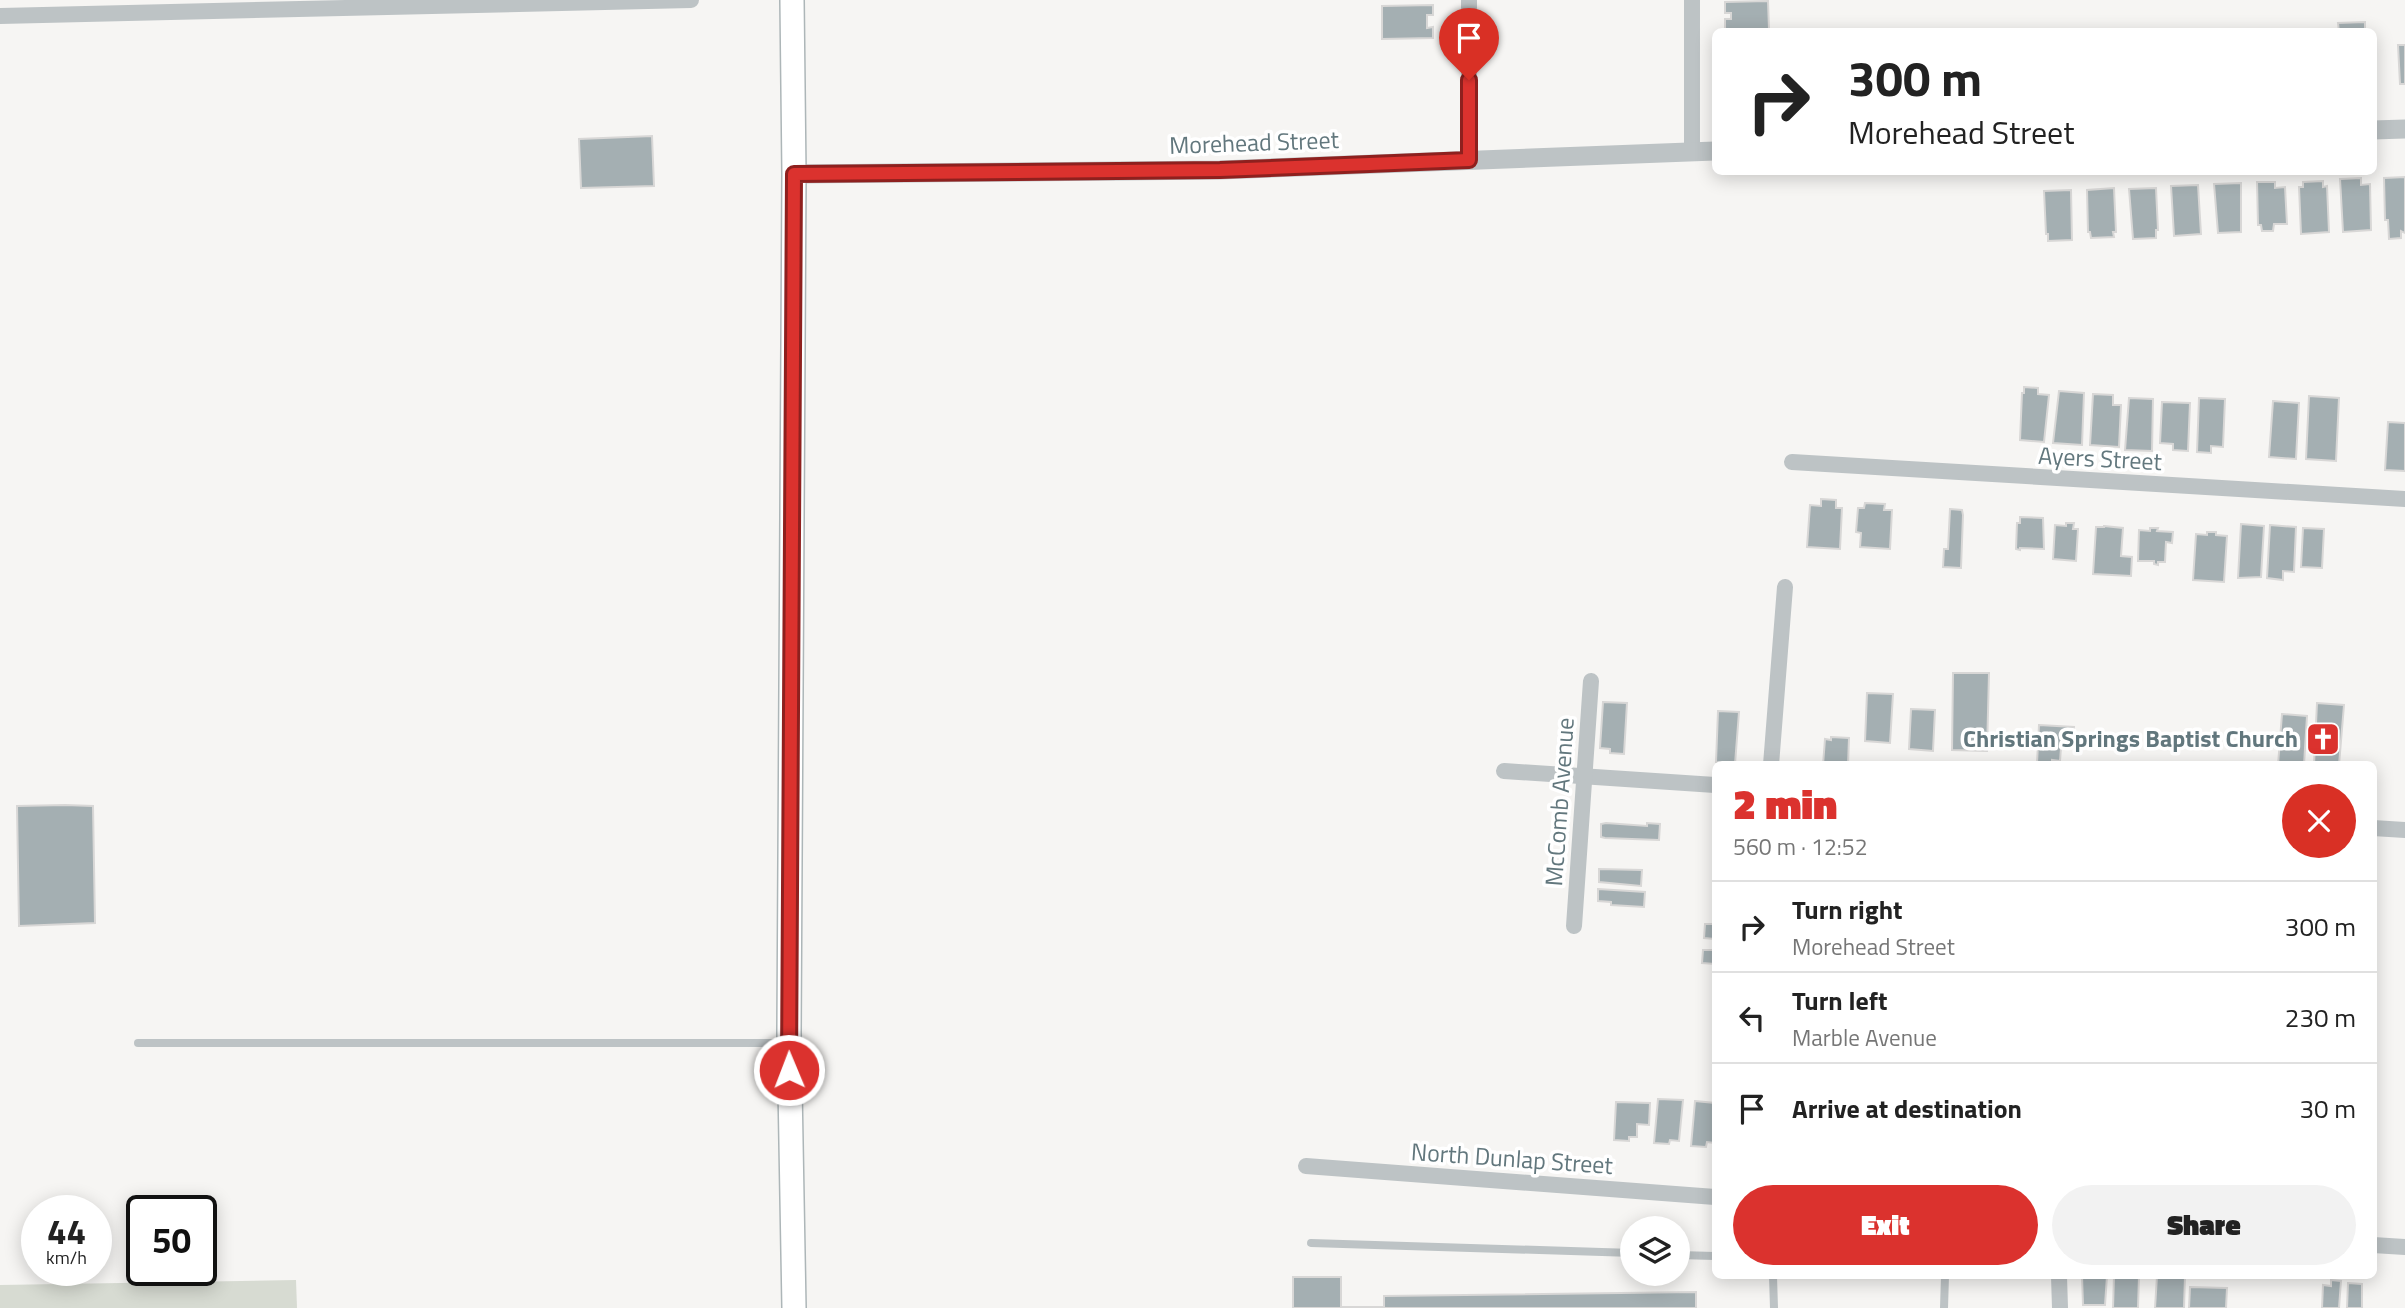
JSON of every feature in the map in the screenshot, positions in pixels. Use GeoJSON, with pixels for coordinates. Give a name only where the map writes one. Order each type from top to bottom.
{"type":"FeatureCollection","features":[{"type":"Feature","properties":{"kind":"main road"},"geometry":{"type":"LineString","coordinates":[[792,0],[794,174],[789,1043],[794,1308]]}},
{"type":"Feature","properties":{"kind":"street"},"geometry":{"type":"LineString","coordinates":[[0,16],[691,0]]}},
{"type":"Feature","properties":{"kind":"street"},"geometry":{"type":"LineString","coordinates":[[1469,0],[1469,160]]}},
{"type":"Feature","properties":{"kind":"street"},"geometry":{"type":"LineString","coordinates":[[1692,0],[1692,152]]}},
{"type":"Feature","properties":{"kind":"street"},"geometry":{"type":"LineString","coordinates":[[2377,130],[2405,129]]}},
{"type":"Feature","properties":{"kind":"street","name":"Morehead Street"},"geometry":{"type":"LineString","coordinates":[[794,174],[1220,170],[1712,152]]}},
{"type":"Feature","properties":{"kind":"street","name":"Ayers Street"},"geometry":{"type":"LineString","coordinates":[[1792,462],[2405,499]]}},
{"type":"Feature","properties":{"kind":"street"},"geometry":{"type":"LineString","coordinates":[[1771,761],[1785,587]]}},
{"type":"Feature","properties":{"kind":"street","name":"McComb Avenue"},"geometry":{"type":"LineString","coordinates":[[1574,926],[1591,681]]}},
{"type":"Feature","properties":{"kind":"street"},"geometry":{"type":"LineString","coordinates":[[1504,771],[1712,785]]}},
{"type":"Feature","properties":{"kind":"street"},"geometry":{"type":"LineString","coordinates":[[2377,828],[2405,830]]}},
{"type":"Feature","properties":{"kind":"street","name":"North Dunlap Street"},"geometry":{"type":"LineString","coordinates":[[1306,1166],[1712,1197]]}},
{"type":"Feature","properties":{"kind":"street"},"geometry":{"type":"LineString","coordinates":[[2377,1245],[2405,1247]]}},
{"type":"Feature","properties":{"kind":"street"},"geometry":{"type":"LineString","coordinates":[[2059,1279],[2060,1308]]}},
{"type":"Feature","properties":{"kind":"lane"},"geometry":{"type":"LineString","coordinates":[[138,1043],[789,1043]]}},
{"type":"Feature","properties":{"kind":"lane"},"geometry":{"type":"LineString","coordinates":[[1311,1242],[1620,1253]]}},
{"type":"Feature","properties":{"kind":"lane"},"geometry":{"type":"LineString","coordinates":[[1690,1255],[1712,1256]]}},
{"type":"Feature","properties":{"kind":"lane"},"geometry":{"type":"LineString","coordinates":[[1773,1279],[1773,1308]]}},
{"type":"Feature","properties":{"kind":"lane"},"geometry":{"type":"LineString","coordinates":[[1944,1308],[1945,1279]]}},
{"type":"Feature","properties":{"kind":"shaded area"},"geometry":{"type":"Polygon","coordinates":[[[296,1280],[297,1308],[0,1308],[0,1285],[112,1286],[112,1283],[126,1283],[126,1286],[217,1286],[217,1281],[296,1280]]]}},
{"type":"Feature","properties":{"kind":"building"},"geometry":{"type":"Polygon","coordinates":[[[1768,1],[1769,28],[1725,28],[1725,19],[1731,19],[1731,13],[1725,13],[1725,2],[1768,1]]]}},
{"type":"Feature","properties":{"kind":"building"},"geometry":{"type":"Polygon","coordinates":[[[1433,5],[1433,15],[1427,15],[1427,28],[1433,27],[1433,38],[1382,39],[1382,6],[1433,5]]]}},
{"type":"Feature","properties":{"kind":"building"},"geometry":{"type":"Polygon","coordinates":[[[2365,22],[2365,28],[2339,28],[2338,23],[2365,22]]]}},
{"type":"Feature","properties":{"kind":"building"},"geometry":{"type":"Polygon","coordinates":[[[2398,45],[2405,45],[2405,84],[2400,84],[2398,45]]]}},
{"type":"Feature","properties":{"kind":"building"},"geometry":{"type":"Polygon","coordinates":[[[652,136],[654,186],[581,188],[579,139],[652,136]]]}},
{"type":"Feature","properties":{"kind":"building"},"geometry":{"type":"Polygon","coordinates":[[[2405,177],[2405,233],[2401,231],[2401,238],[2389,239],[2388,220],[2385,220],[2384,178],[2405,177]]]}},
{"type":"Feature","properties":{"kind":"building"},"geometry":{"type":"Polygon","coordinates":[[[2361,178],[2361,185],[2370,184],[2371,230],[2343,232],[2340,179],[2361,178]]]}},
{"type":"Feature","properties":{"kind":"building"},"geometry":{"type":"Polygon","coordinates":[[[2323,181],[2323,187],[2327,186],[2329,232],[2301,234],[2299,187],[2303,187],[2303,182],[2323,181]]]}},
{"type":"Feature","properties":{"kind":"building"},"geometry":{"type":"Polygon","coordinates":[[[2257,182],[2275,182],[2275,188],[2285,187],[2287,224],[2274,224],[2273,231],[2262,231],[2261,225],[2258,225],[2257,182]]]}},
{"type":"Feature","properties":{"kind":"building"},"geometry":{"type":"Polygon","coordinates":[[[2241,183],[2241,232],[2218,233],[2214,184],[2241,183]]]}},
{"type":"Feature","properties":{"kind":"building"},"geometry":{"type":"Polygon","coordinates":[[[2198,185],[2201,234],[2174,236],[2171,186],[2198,185]]]}},
{"type":"Feature","properties":{"kind":"building"},"geometry":{"type":"Polygon","coordinates":[[[2114,188],[2114,237],[2091,238],[2088,232],[2087,190],[2114,188]]]}},
{"type":"Feature","properties":{"kind":"building"},"geometry":{"type":"Polygon","coordinates":[[[2156,188],[2156,238],[2133,239],[2129,189],[2156,188]]]}},
{"type":"Feature","properties":{"kind":"building"},"geometry":{"type":"Polygon","coordinates":[[[2071,190],[2072,240],[2048,241],[2044,191],[2071,190]]]}},
{"type":"Feature","properties":{"kind":"building"},"geometry":{"type":"Polygon","coordinates":[[[2024,387],[2038,388],[2038,394],[2049,395],[2044,442],[2020,440],[2024,387]]]}},
{"type":"Feature","properties":{"kind":"building"},"geometry":{"type":"Polygon","coordinates":[[[2059,391],[2084,393],[2082,445],[2053,443],[2059,391]]]}},
{"type":"Feature","properties":{"kind":"building"},"geometry":{"type":"Polygon","coordinates":[[[2093,394],[2113,395],[2113,405],[2121,405],[2119,447],[2090,445],[2093,394]]]}},
{"type":"Feature","properties":{"kind":"building"},"geometry":{"type":"Polygon","coordinates":[[[2309,396],[2339,398],[2336,461],[2306,459],[2309,396]]]}},
{"type":"Feature","properties":{"kind":"building"},"geometry":{"type":"Polygon","coordinates":[[[2129,398],[2153,399],[2152,451],[2125,450],[2129,398]]]}},
{"type":"Feature","properties":{"kind":"building"},"geometry":{"type":"Polygon","coordinates":[[[2199,398],[2225,399],[2223,447],[2211,446],[2211,453],[2197,452],[2199,398]]]}},
{"type":"Feature","properties":{"kind":"building"},"geometry":{"type":"Polygon","coordinates":[[[2273,401],[2299,403],[2296,459],[2269,457],[2273,401]]]}},
{"type":"Feature","properties":{"kind":"building"},"geometry":{"type":"Polygon","coordinates":[[[2162,402],[2190,403],[2188,451],[2173,450],[2173,444],[2160,443],[2162,402]]]}},
{"type":"Feature","properties":{"kind":"building"},"geometry":{"type":"Polygon","coordinates":[[[2388,422],[2405,423],[2405,471],[2385,470],[2388,422]]]}},
{"type":"Feature","properties":{"kind":"building"},"geometry":{"type":"Polygon","coordinates":[[[1821,499],[1836,500],[1836,508],[1842,508],[1840,549],[1807,547],[1810,505],[1821,506],[1821,499]]]}},
{"type":"Feature","properties":{"kind":"building"},"geometry":{"type":"Polygon","coordinates":[[[1865,503],[1885,504],[1884,510],[1892,510],[1890,549],[1860,547],[1861,533],[1856,532],[1858,508],[1864,508],[1865,503]]]}},
{"type":"Feature","properties":{"kind":"building"},"geometry":{"type":"Polygon","coordinates":[[[1950,509],[1962,510],[1963,515],[1961,568],[1943,567],[1944,549],[1948,549],[1950,509]]]}},
{"type":"Feature","properties":{"kind":"building"},"geometry":{"type":"Polygon","coordinates":[[[2020,517],[2043,518],[2044,549],[2016,549],[2017,523],[2020,523],[2020,517]]]}},
{"type":"Feature","properties":{"kind":"building"},"geometry":{"type":"Polygon","coordinates":[[[2066,523],[2074,523],[2073,529],[2078,529],[2076,561],[2053,559],[2055,525],[2066,526],[2066,523]]]}},
{"type":"Feature","properties":{"kind":"building"},"geometry":{"type":"Polygon","coordinates":[[[2241,524],[2264,526],[2261,577],[2238,578],[2241,524]]]}},
{"type":"Feature","properties":{"kind":"building"},"geometry":{"type":"Polygon","coordinates":[[[2270,525],[2296,527],[2294,572],[2283,571],[2283,580],[2267,578],[2270,525]]]}},
{"type":"Feature","properties":{"kind":"building"},"geometry":{"type":"Polygon","coordinates":[[[2096,527],[2123,528],[2121,556],[2132,557],[2131,576],[2093,574],[2096,527]]]}},
{"type":"Feature","properties":{"kind":"building"},"geometry":{"type":"Polygon","coordinates":[[[2150,528],[2173,532],[2172,543],[2166,542],[2165,562],[2158,562],[2158,565],[2154,564],[2154,561],[2138,561],[2139,530],[2150,531],[2150,528]]]}},
{"type":"Feature","properties":{"kind":"building"},"geometry":{"type":"Polygon","coordinates":[[[2303,528],[2324,529],[2322,568],[2301,567],[2303,528]]]}},
{"type":"Feature","properties":{"kind":"building"},"geometry":{"type":"Polygon","coordinates":[[[2207,532],[2227,536],[2224,582],[2193,580],[2196,534],[2207,535],[2207,532]]]}},
{"type":"Feature","properties":{"kind":"building"},"geometry":{"type":"Polygon","coordinates":[[[1953,673],[1989,673],[1987,751],[1952,750],[1953,673]]]}},
{"type":"Feature","properties":{"kind":"building"},"geometry":{"type":"Polygon","coordinates":[[[1867,693],[1893,694],[1890,743],[1865,741],[1867,693]]]}},
{"type":"Feature","properties":{"kind":"building"},"geometry":{"type":"Polygon","coordinates":[[[1603,702],[1627,703],[1624,754],[1610,753],[1610,749],[1600,748],[1603,702]]]}},
{"type":"Feature","properties":{"kind":"building"},"geometry":{"type":"Polygon","coordinates":[[[2317,703],[2344,705],[2339,761],[2314,761],[2317,703]]]}},
{"type":"Feature","properties":{"kind":"building"},"geometry":{"type":"Polygon","coordinates":[[[1911,709],[1935,710],[1933,751],[1909,749],[1911,709]]]}},
{"type":"Feature","properties":{"kind":"building"},"geometry":{"type":"Polygon","coordinates":[[[1718,711],[1739,712],[1735,761],[1716,761],[1718,711]]]}},
{"type":"Feature","properties":{"kind":"building"},"geometry":{"type":"Polygon","coordinates":[[[2282,714],[2307,716],[2304,761],[2278,761],[2282,714]]]}},
{"type":"Feature","properties":{"kind":"building"},"geometry":{"type":"Polygon","coordinates":[[[2039,725],[2074,727],[2072,748],[2061,748],[2060,761],[2037,761],[2039,725]]]}},
{"type":"Feature","properties":{"kind":"building"},"geometry":{"type":"Polygon","coordinates":[[[1831,737],[1849,738],[1848,761],[1823,761],[1825,739],[1831,740],[1831,737]]]}},
{"type":"Feature","properties":{"kind":"building"},"geometry":{"type":"Polygon","coordinates":[[[17,806],[93,806],[95,923],[19,926],[17,806]]]}},
{"type":"Feature","properties":{"kind":"building"},"geometry":{"type":"Polygon","coordinates":[[[1647,823],[1660,824],[1659,840],[1601,837],[1601,824],[1647,826],[1647,823]]]}},
{"type":"Feature","properties":{"kind":"building"},"geometry":{"type":"Polygon","coordinates":[[[1599,869],[1642,870],[1641,886],[1599,882],[1599,869]]]}},
{"type":"Feature","properties":{"kind":"building"},"geometry":{"type":"Polygon","coordinates":[[[1598,889],[1645,892],[1644,907],[1611,905],[1611,902],[1598,901],[1598,889]]]}},
{"type":"Feature","properties":{"kind":"building"},"geometry":{"type":"Polygon","coordinates":[[[1705,924],[1712,924],[1712,939],[1704,938],[1705,924]]]}},
{"type":"Feature","properties":{"kind":"building"},"geometry":{"type":"Polygon","coordinates":[[[1703,950],[1712,950],[1712,964],[1702,963],[1703,950]]]}},
{"type":"Feature","properties":{"kind":"building"},"geometry":{"type":"Polygon","coordinates":[[[1658,1099],[1683,1100],[1679,1141],[1670,1140],[1669,1144],[1654,1143],[1658,1099]]]}},
{"type":"Feature","properties":{"kind":"building"},"geometry":{"type":"Polygon","coordinates":[[[1695,1101],[1712,1103],[1712,1143],[1707,1142],[1706,1147],[1691,1146],[1695,1101]]]}},
{"type":"Feature","properties":{"kind":"building"},"geometry":{"type":"Polygon","coordinates":[[[1616,1102],[1650,1103],[1649,1125],[1637,1124],[1637,1137],[1629,1137],[1629,1141],[1614,1140],[1616,1102]]]}},
{"type":"Feature","properties":{"kind":"building"},"geometry":{"type":"Polygon","coordinates":[[[1293,1277],[1341,1277],[1341,1307],[1384,1307],[1384,1296],[1696,1292],[1696,1308],[1293,1308],[1293,1277]]]}},
{"type":"Feature","properties":{"kind":"building"},"geometry":{"type":"Polygon","coordinates":[[[2082,1279],[2107,1279],[2105,1305],[2083,1305],[2082,1279]]]}},
{"type":"Feature","properties":{"kind":"building"},"geometry":{"type":"Polygon","coordinates":[[[2114,1279],[2139,1279],[2138,1308],[2113,1308],[2114,1279]]]}},
{"type":"Feature","properties":{"kind":"building"},"geometry":{"type":"Polygon","coordinates":[[[2157,1279],[2185,1279],[2184,1308],[2155,1308],[2157,1279]]]}},
{"type":"Feature","properties":{"kind":"building"},"geometry":{"type":"Polygon","coordinates":[[[2331,1280],[2341,1281],[2339,1308],[2322,1308],[2323,1285],[2331,1286],[2331,1280]]]}},
{"type":"Feature","properties":{"kind":"building"},"geometry":{"type":"Polygon","coordinates":[[[2348,1283],[2362,1284],[2362,1308],[2347,1308],[2348,1283]]]}},
{"type":"Feature","properties":{"kind":"building"},"geometry":{"type":"Polygon","coordinates":[[[2190,1287],[2227,1288],[2226,1308],[2189,1308],[2190,1287]]]}},
{"type":"Feature","properties":{"kind":"place","name":"Christian Springs Baptist Church"},"geometry":{"type":"Point","coordinates":[2323,739]}},
{"type":"Feature","properties":{"kind":"route"},"geometry":{"type":"LineString","coordinates":[[789,1070],[794,174],[1220,170],[1469,160],[1469,80]]}}]}
